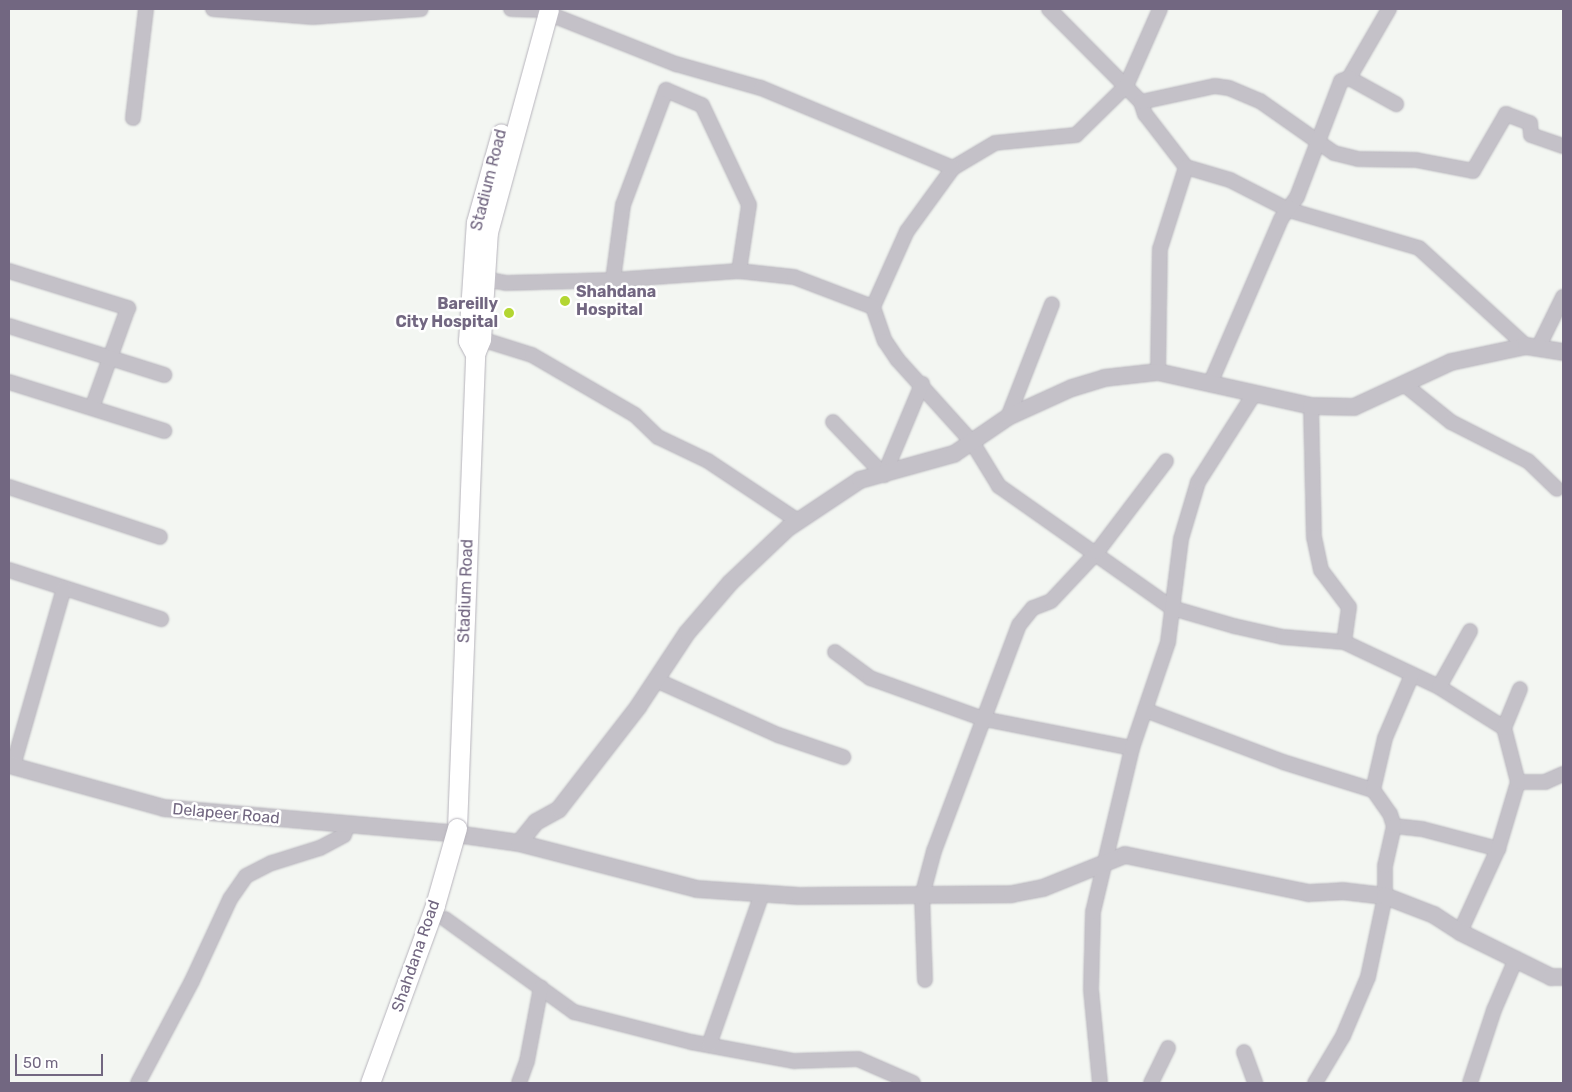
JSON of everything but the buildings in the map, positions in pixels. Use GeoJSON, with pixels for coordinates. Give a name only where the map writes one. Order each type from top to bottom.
{"type":"FeatureCollection","features":[{"type":"Feature","properties":{"kind":"main road","name":"Stadium Road"},"geometry":{"type":"LineString","coordinates":[[453,830],[474,378],[488,232],[542,10]]}},
{"type":"Feature","properties":{"kind":"main road","name":"Stadium Road"},"geometry":{"type":"LineString","coordinates":[[478,346],[468,341],[476,222],[542,10]]}},
{"type":"Feature","properties":{"kind":"main road","name":"Shahdana Road"},"geometry":{"type":"LineString","coordinates":[[370,1083],[435,905],[453,830]]}},
{"type":"Feature","properties":{"kind":"street"},"geometry":{"type":"LineString","coordinates":[[133,118],[146,9]]}},
{"type":"Feature","properties":{"kind":"street"},"geometry":{"type":"LineString","coordinates":[[213,9],[313,17],[343,17],[357,10],[421,9]]}},
{"type":"Feature","properties":{"kind":"street"},"geometry":{"type":"LineString","coordinates":[[510,9],[542,10],[676,64],[761,88],[953,168]]}},
{"type":"Feature","properties":{"kind":"street"},"geometry":{"type":"LineString","coordinates":[[1049,9],[1062,14],[1141,102],[1145,114],[1186,168],[1230,180],[1289,210],[1418,248],[1532,347]]}},
{"type":"Feature","properties":{"kind":"street"},"geometry":{"type":"LineString","coordinates":[[1160,9],[1126,86],[1076,134],[995,143],[953,168],[908,231],[872,306],[885,341],[897,359],[922,384],[972,442],[999,486],[1097,552],[1172,608],[1267,633],[1344,642],[1439,687],[1504,728]]}},
{"type":"Feature","properties":{"kind":"street"},"geometry":{"type":"LineString","coordinates":[[1210,384],[1281,219],[1289,210],[1320,142],[1341,82],[1349,78],[1389,9]]}},
{"type":"Feature","properties":{"kind":"street"},"geometry":{"type":"LineString","coordinates":[[1349,78],[1396,104]]}},
{"type":"Feature","properties":{"kind":"street"},"geometry":{"type":"LineString","coordinates":[[1141,102],[1215,86],[1229,88],[1260,101],[1334,153],[1358,159],[1416,160],[1473,171],[1506,114],[1530,123],[1531,136],[1563,146]]}},
{"type":"Feature","properties":{"kind":"street"},"geometry":{"type":"LineString","coordinates":[[614,280],[623,205],[666,90],[702,105],[749,205],[739,271]]}},
{"type":"Feature","properties":{"kind":"street"},"geometry":{"type":"LineString","coordinates":[[1158,372],[1160,249],[1186,168]]}},
{"type":"Feature","properties":{"kind":"street"},"geometry":{"type":"LineString","coordinates":[[9,271],[128,308],[92,408]]}},
{"type":"Feature","properties":{"kind":"street"},"geometry":{"type":"LineString","coordinates":[[484,279],[506,283],[614,280],[739,271],[794,277],[872,306]]}},
{"type":"Feature","properties":{"kind":"street"},"geometry":{"type":"LineString","coordinates":[[1532,347],[1563,297]]}},
{"type":"Feature","properties":{"kind":"street"},"geometry":{"type":"LineString","coordinates":[[1008,417],[1052,304]]}},
{"type":"Feature","properties":{"kind":"street"},"geometry":{"type":"LineString","coordinates":[[9,326],[164,375]]}},
{"type":"Feature","properties":{"kind":"street"},"geometry":{"type":"LineString","coordinates":[[478,346],[532,355],[635,415],[658,437],[708,461],[798,521]]}},
{"type":"Feature","properties":{"kind":"street"},"geometry":{"type":"LineString","coordinates":[[519,843],[536,822],[559,809],[656,680],[687,633],[730,583],[798,521],[860,480],[884,475],[954,454],[1008,417],[1096,381],[1158,372],[1311,406],[1354,407],[1405,385],[1451,362],[1532,347],[1563,352]]}},
{"type":"Feature","properties":{"kind":"street"},"geometry":{"type":"LineString","coordinates":[[9,382],[164,431]]}},
{"type":"Feature","properties":{"kind":"street"},"geometry":{"type":"LineString","coordinates":[[884,475],[922,384]]}},
{"type":"Feature","properties":{"kind":"street"},"geometry":{"type":"LineString","coordinates":[[1405,385],[1451,422],[1528,461],[1557,489]]}},
{"type":"Feature","properties":{"kind":"street"},"geometry":{"type":"LineString","coordinates":[[1100,1083],[1091,989],[1092,912],[1107,862],[1132,748],[1168,642],[1181,539],[1198,482],[1254,394]]}},
{"type":"Feature","properties":{"kind":"street"},"geometry":{"type":"LineString","coordinates":[[1311,406],[1314,537],[1321,570],[1350,607],[1344,642]]}},
{"type":"Feature","properties":{"kind":"street"},"geometry":{"type":"LineString","coordinates":[[833,422],[884,475]]}},
{"type":"Feature","properties":{"kind":"street"},"geometry":{"type":"LineString","coordinates":[[925,980],[922,896],[934,851],[1019,624],[1032,608],[1051,601],[1097,552],[1166,461]]}},
{"type":"Feature","properties":{"kind":"street"},"geometry":{"type":"LineString","coordinates":[[9,487],[160,537]]}},
{"type":"Feature","properties":{"kind":"street"},"geometry":{"type":"LineString","coordinates":[[9,570],[161,619]]}},
{"type":"Feature","properties":{"kind":"street"},"geometry":{"type":"LineString","coordinates":[[11,765],[64,588]]}},
{"type":"Feature","properties":{"kind":"street"},"geometry":{"type":"LineString","coordinates":[[1439,687],[1470,631]]}},
{"type":"Feature","properties":{"kind":"street"},"geometry":{"type":"LineString","coordinates":[[835,652],[870,678],[984,719],[1132,748]]}},
{"type":"Feature","properties":{"kind":"street"},"geometry":{"type":"LineString","coordinates":[[1374,790],[1386,738],[1412,675]]}},
{"type":"Feature","properties":{"kind":"street"},"geometry":{"type":"LineString","coordinates":[[656,680],[778,735],[843,757]]}},
{"type":"Feature","properties":{"kind":"street"},"geometry":{"type":"LineString","coordinates":[[1460,932],[1498,849],[1518,782],[1504,728],[1520,689]]}},
{"type":"Feature","properties":{"kind":"street"},"geometry":{"type":"LineString","coordinates":[[1145,710],[1283,762],[1374,790],[1390,814],[1394,826],[1386,866],[1385,896],[1368,977],[1343,1036],[1315,1083]]}},
{"type":"Feature","properties":{"kind":"street","name":"Delapeer Road"},"geometry":{"type":"LineString","coordinates":[[11,765],[164,808],[348,824],[453,830],[519,843],[697,890],[762,894],[922,896],[1012,894],[1043,888],[1124,855],[1309,893],[1342,891],[1385,896],[1434,915],[1460,932],[1551,977],[1563,977]]}},
{"type":"Feature","properties":{"kind":"street"},"geometry":{"type":"LineString","coordinates":[[1518,782],[1545,782],[1563,774]]}},
{"type":"Feature","properties":{"kind":"street"},"geometry":{"type":"LineString","coordinates":[[138,1083],[192,981],[230,899],[246,876],[272,863],[320,848],[344,835],[348,824]]}},
{"type":"Feature","properties":{"kind":"street"},"geometry":{"type":"LineString","coordinates":[[1394,826],[1498,849]]}},
{"type":"Feature","properties":{"kind":"street"},"geometry":{"type":"LineString","coordinates":[[709,1045],[762,894]]}},
{"type":"Feature","properties":{"kind":"street"},"geometry":{"type":"LineString","coordinates":[[445,919],[574,1012],[709,1045],[794,1061],[858,1059],[890,1079],[913,1083]]}},
{"type":"Feature","properties":{"kind":"street"},"geometry":{"type":"LineString","coordinates":[[1470,1083],[1494,1010],[1516,959]]}},
{"type":"Feature","properties":{"kind":"street"},"geometry":{"type":"LineString","coordinates":[[519,1083],[527,1061],[541,987]]}},
{"type":"Feature","properties":{"kind":"street"},"geometry":{"type":"LineString","coordinates":[[1150,1083],[1168,1048]]}},
{"type":"Feature","properties":{"kind":"street"},"geometry":{"type":"LineString","coordinates":[[1244,1052],[1255,1083]]}},
{"type":"Feature","properties":{"kind":"place","name":"Shahdana Hospital"},"geometry":{"type":"Point","coordinates":[565,301]}},
{"type":"Feature","properties":{"kind":"place","name":"Bareilly City Hospital"},"geometry":{"type":"Point","coordinates":[509,313]}}]}
